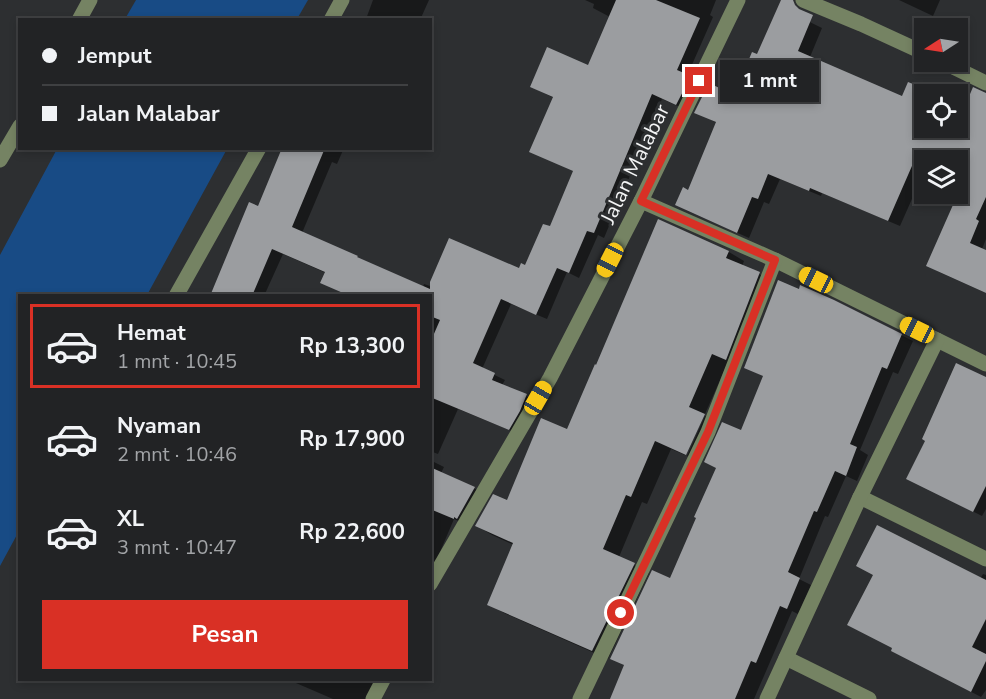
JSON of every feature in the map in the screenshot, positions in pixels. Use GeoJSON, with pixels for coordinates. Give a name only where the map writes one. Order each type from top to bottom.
{"type":"FeatureCollection","features":[{"type":"Feature","properties":{"kind":"street"},"geometry":{"type":"LineString","coordinates":[[80,18],[90,0]]}},
{"type":"Feature","properties":{"kind":"street"},"geometry":{"type":"LineString","coordinates":[[332,18],[342,0]]}},
{"type":"Feature","properties":{"kind":"street","name":"Jalan Malabar"},"geometry":{"type":"LineString","coordinates":[[432,581],[550,378],[641,201],[738,0]]}},
{"type":"Feature","properties":{"kind":"street"},"geometry":{"type":"LineString","coordinates":[[803,0],[914,48]]}},
{"type":"Feature","properties":{"kind":"street"},"geometry":{"type":"LineString","coordinates":[[963,72],[986,83]]}},
{"type":"Feature","properties":{"kind":"street"},"geometry":{"type":"LineString","coordinates":[[0,160],[18,129]]}},
{"type":"Feature","properties":{"kind":"street"},"geometry":{"type":"LineString","coordinates":[[177,294],[258,150]]}},
{"type":"Feature","properties":{"kind":"street"},"geometry":{"type":"LineString","coordinates":[[641,201],[775,260],[986,364]]}},
{"type":"Feature","properties":{"kind":"street"},"geometry":{"type":"LineString","coordinates":[[580,699],[708,432],[775,260]]}},
{"type":"Feature","properties":{"kind":"street"},"geometry":{"type":"LineString","coordinates":[[767,699],[860,497],[937,340]]}},
{"type":"Feature","properties":{"kind":"street"},"geometry":{"type":"LineString","coordinates":[[860,497],[986,559]]}},
{"type":"Feature","properties":{"kind":"street"},"geometry":{"type":"LineString","coordinates":[[786,658],[869,699]]}},
{"type":"Feature","properties":{"kind":"street"},"geometry":{"type":"LineString","coordinates":[[373,699],[382,681]]}},
{"type":"Feature","properties":{"kind":"water"},"geometry":{"type":"Polygon","coordinates":[[[136,0],[308,0],[298,18],[126,18],[136,0]]]}},
{"type":"Feature","properties":{"kind":"water"},"geometry":{"type":"Polygon","coordinates":[[[56,150],[226,150],[148,294],[18,294],[18,533],[0,566],[0,255],[56,150]]]}},
{"type":"Feature","properties":{"kind":"building"},"geometry":{"type":"Polygon","coordinates":[[[616,0],[656,0],[700,18],[677,70],[691,76],[676,105],[652,94],[594,233],[587,231],[569,273],[557,268],[536,315],[501,299],[473,363],[495,373],[492,380],[527,394],[509,430],[432,398],[432,338],[440,320],[432,317],[432,294],[345,294],[320,283],[325,272],[272,249],[253,294],[211,294],[249,202],[258,206],[281,150],[324,150],[292,227],[430,289],[430,282],[449,238],[519,268],[521,263],[525,265],[543,224],[550,226],[573,171],[529,152],[553,97],[530,87],[547,47],[588,65],[616,0]]]}},
{"type":"Feature","properties":{"kind":"building"},"geometry":{"type":"Polygon","coordinates":[[[781,0],[793,0],[799,9],[813,15],[798,51],[902,96],[908,82],[914,84],[914,138],[968,138],[968,99],[973,87],[986,93],[986,197],[976,219],[979,221],[970,243],[986,250],[986,293],[926,266],[953,204],[968,204],[968,150],[914,150],[914,161],[888,221],[810,188],[809,191],[768,174],[758,199],[752,197],[737,233],[675,205],[683,187],[688,190],[716,122],[694,113],[709,83],[734,95],[752,52],[757,54],[781,0]]]}},
{"type":"Feature","properties":{"kind":"building"},"geometry":{"type":"Polygon","coordinates":[[[658,219],[729,251],[726,258],[760,272],[726,360],[712,354],[689,407],[705,414],[686,455],[655,441],[631,497],[626,495],[603,549],[635,563],[592,651],[487,605],[513,543],[475,526],[493,494],[507,500],[541,418],[567,429],[658,219]]]}},
{"type":"Feature","properties":{"kind":"building"},"geometry":{"type":"Polygon","coordinates":[[[778,280],[799,289],[800,285],[902,334],[887,369],[882,367],[850,444],[857,447],[846,476],[835,471],[817,512],[814,511],[788,572],[800,578],[787,609],[780,606],[756,663],[751,661],[735,699],[610,699],[624,665],[610,659],[652,570],[670,578],[716,468],[704,462],[722,422],[741,430],[763,376],[744,368],[778,280]]]}},
{"type":"Feature","properties":{"kind":"building"},"geometry":{"type":"Polygon","coordinates":[[[956,363],[986,377],[986,486],[973,512],[906,479],[925,441],[922,439],[956,363]]]}},
{"type":"Feature","properties":{"kind":"building"},"geometry":{"type":"Polygon","coordinates":[[[432,468],[475,487],[457,519],[454,517],[454,519],[432,510],[432,468]]]}},
{"type":"Feature","properties":{"kind":"building"},"geometry":{"type":"Polygon","coordinates":[[[877,525],[986,580],[986,619],[972,647],[986,654],[986,661],[971,692],[891,651],[892,648],[847,625],[873,575],[856,566],[877,525]]]}},
{"type":"Feature","properties":{"kind":"route"},"geometry":{"type":"LineString","coordinates":[[621,613],[708,432],[775,260],[641,201],[699,81]]}}]}
